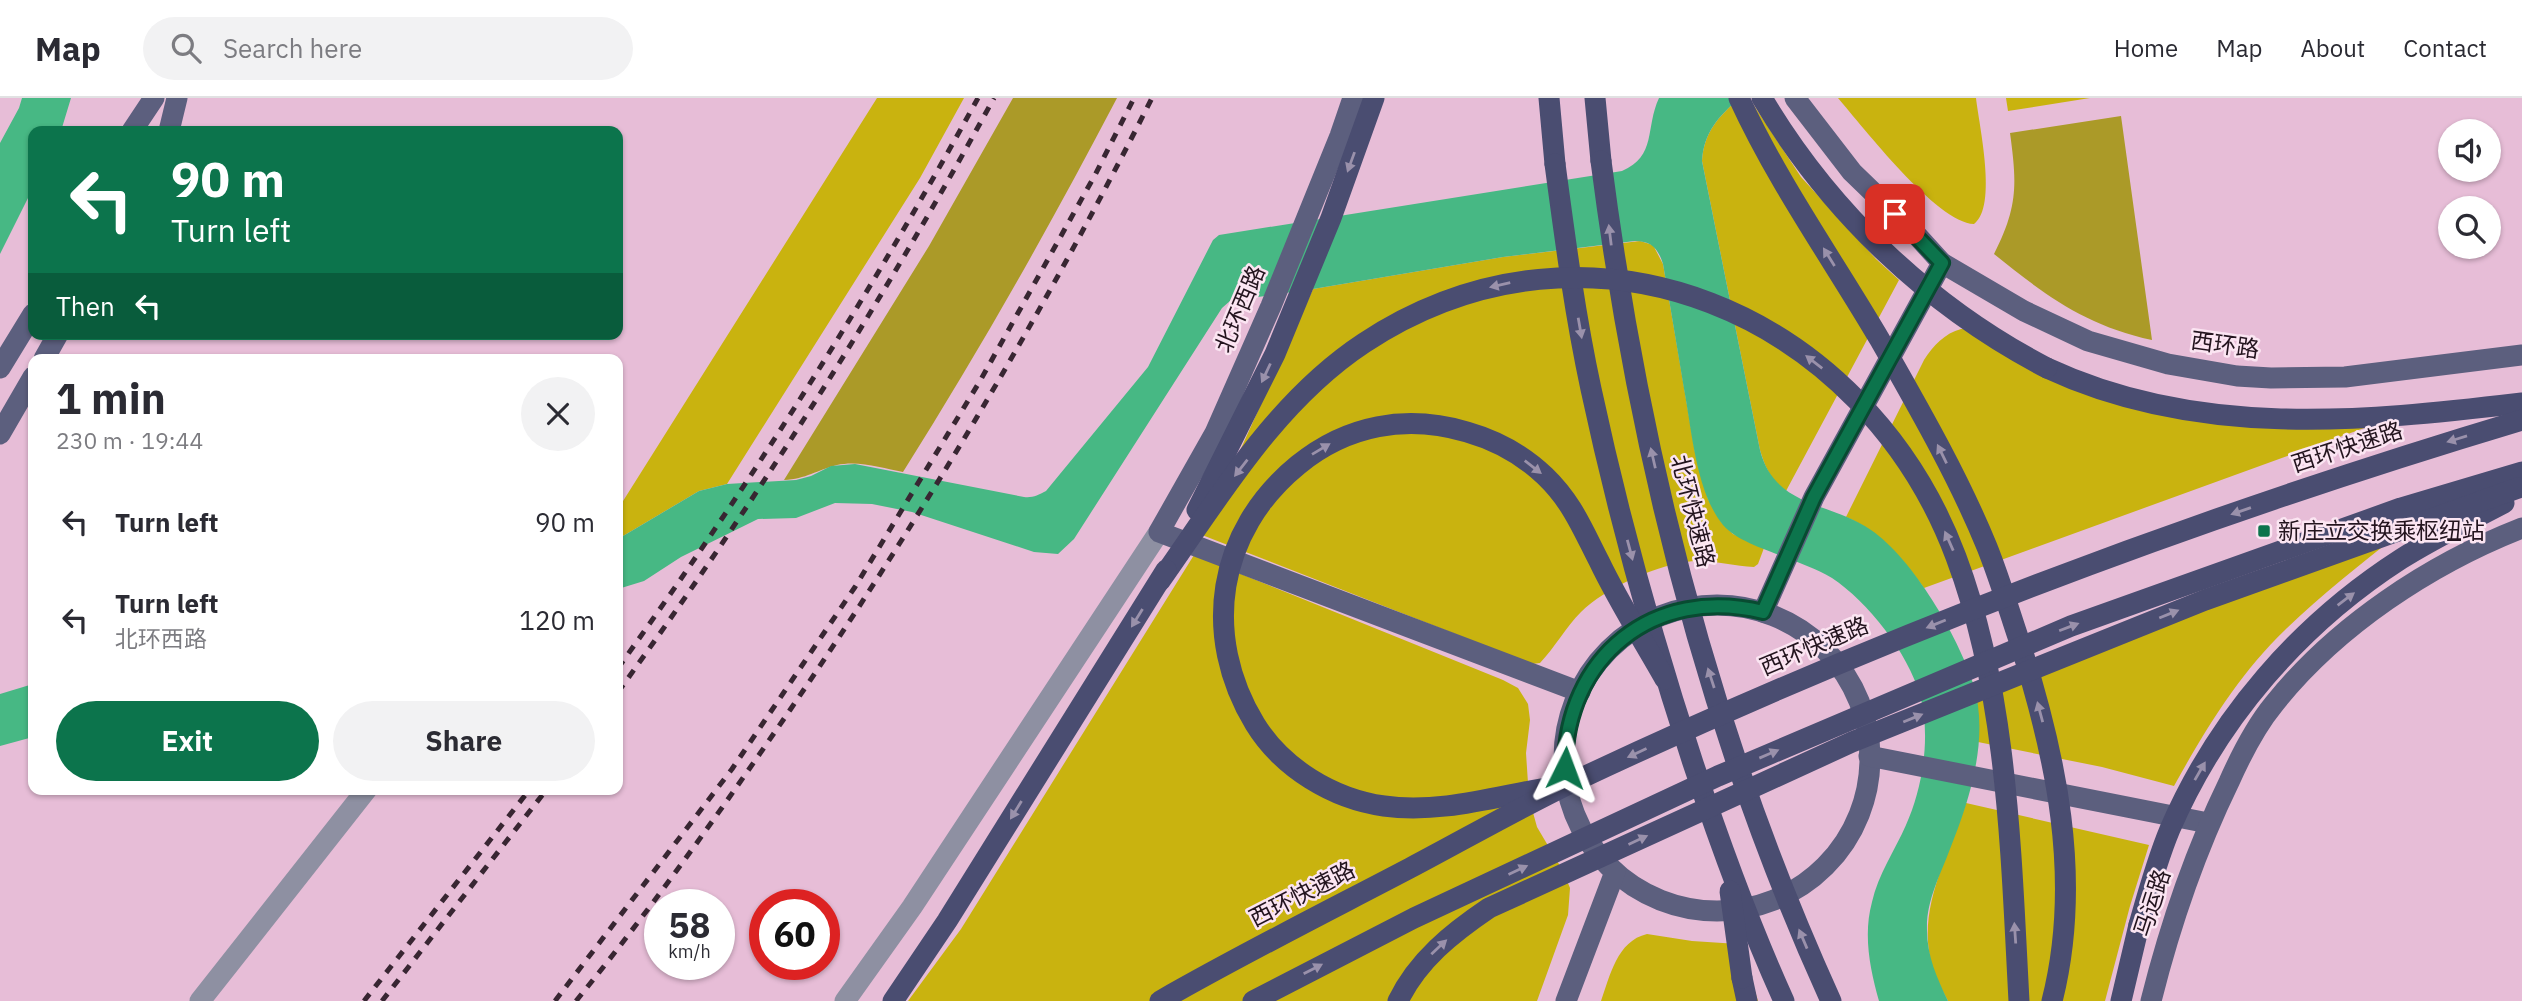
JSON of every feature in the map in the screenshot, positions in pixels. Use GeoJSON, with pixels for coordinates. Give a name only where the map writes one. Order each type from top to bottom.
{"type":"FeatureCollection","features":[{"type":"Feature","properties":{"kind":"highway"},"geometry":{"type":"LineString","coordinates":[[1160,580],[1275,354],[1331,218],[1374,98]]}},
{"type":"Feature","properties":{"kind":"highway"},"geometry":{"type":"LineString","coordinates":[[1549,98],[1570,278],[1591,389],[1624,525],[1665,679],[1725,858],[1784,1001]]}},
{"type":"Feature","properties":{"kind":"highway","name":"北环快速路"},"geometry":{"type":"LineString","coordinates":[[1595,98],[1615,270],[1635,379],[1665,515],[1707,664],[1766,847],[1831,1001]]}},
{"type":"Feature","properties":{"kind":"highway"},"geometry":{"type":"LineString","coordinates":[[1739,98],[1766,151],[1881,342],[1933,436],[1986,545],[1999,579],[2042,716],[2060,802],[2065,915],[2060,964],[2052,1001]]}},
{"type":"Feature","properties":{"kind":"highway"},"geometry":{"type":"LineString","coordinates":[[1762,98],[1803,161],[1834,200],[1875,243],[1982,331],[2019,354],[2065,376],[2109,393],[2165,408],[2259,419],[2373,418],[2522,403]]}},
{"type":"Feature","properties":{"kind":"highway"},"geometry":{"type":"LineString","coordinates":[[893,1001],[947,921],[1160,580],[1238,471],[1312,383],[1362,344],[1419,312],[1462,295],[1501,284],[1558,277],[1590,278],[1658,287],[1684,293],[1733,311],[1799,350],[1854,395],[1908,463],[1956,556],[1982,651],[2001,759],[2020,1001]]}},
{"type":"Feature","properties":{"kind":"highway","name":"西环快速路"},"geometry":{"type":"LineString","coordinates":[[1160,1001],[1257,946],[1571,783],[1822,670],[2062,573],[2381,462],[2522,420]]}},
{"type":"Feature","properties":{"kind":"highway"},"geometry":{"type":"LineString","coordinates":[[1571,783],[1434,807],[1382,806],[1347,797],[1323,786],[1274,750],[1258,729],[1240,694],[1227,650],[1223,611],[1227,574],[1238,542],[1254,512],[1276,485],[1317,450],[1358,431],[1381,425],[1415,422],[1441,425],[1502,446],[1544,475],[1571,507],[1665,679]]}},
{"type":"Feature","properties":{"kind":"highway"},"geometry":{"type":"LineString","coordinates":[[1253,1001],[1415,918],[1718,776],[2045,637],[2401,508],[2522,472]]}},
{"type":"Feature","properties":{"kind":"highway"},"geometry":{"type":"LineString","coordinates":[[1398,1001],[1410,979],[1433,952],[1464,925],[1501,902],[1852,742],[2205,600],[2522,486]]}},
{"type":"Feature","properties":{"kind":"highway"},"geometry":{"type":"LineString","coordinates":[[2121,1001],[2139,925],[2169,831],[2198,774],[2250,694],[2297,643],[2341,602],[2401,559],[2522,494]]}},
{"type":"Feature","properties":{"kind":"highway"},"geometry":{"type":"LineString","coordinates":[[1725,858],[1747,1001]]}},
{"type":"Feature","properties":{"kind":"main road"},"geometry":{"type":"LineString","coordinates":[[135,126],[154,98]]}},
{"type":"Feature","properties":{"kind":"main road"},"geometry":{"type":"LineString","coordinates":[[170,126],[177,98]]}},
{"type":"Feature","properties":{"kind":"main road","name":"北环西路"},"geometry":{"type":"LineString","coordinates":[[1159,532],[1215,433],[1271,306],[1353,98]]}},
{"type":"Feature","properties":{"kind":"main road"},"geometry":{"type":"LineString","coordinates":[[1763,612],[1814,497],[1942,263],[1852,172],[1795,98]]}},
{"type":"Feature","properties":{"kind":"main road","name":"西环路"},"geometry":{"type":"LineString","coordinates":[[1942,263],[2024,311],[2088,341],[2168,364],[2227,374],[2271,378],[2345,377],[2522,355]]}},
{"type":"Feature","properties":{"kind":"main road"},"geometry":{"type":"LineString","coordinates":[[0,368],[28,322]]}},
{"type":"Feature","properties":{"kind":"main road"},"geometry":{"type":"LineString","coordinates":[[0,434],[28,386]]}},
{"type":"Feature","properties":{"kind":"main road"},"geometry":{"type":"LineString","coordinates":[[1869,757],[2208,823],[2240,759],[2272,705],[2310,664],[2371,611],[2440,567],[2522,528]]}},
{"type":"Feature","properties":{"kind":"main road"},"geometry":{"type":"LineString","coordinates":[[1159,532],[1580,692]]}},
{"type":"Feature","properties":{"kind":"main road"},"geometry":{"type":"LineString","coordinates":[[1702,606],[1724,606],[1763,612],[1798,629],[1818,644],[1835,662],[1854,691],[1865,723],[1869,757],[1865,796],[1850,832],[1833,856],[1813,877],[1779,898],[1742,909],[1703,911],[1665,902],[1647,895],[1615,872],[1584,834],[1567,788],[1567,729],[1580,692],[1591,673],[1612,647],[1639,627],[1659,617],[1702,606]]}},
{"type":"Feature","properties":{"kind":"main road","name":"马运路"},"geometry":{"type":"LineString","coordinates":[[2151,1001],[2171,928],[2208,823]]}},
{"type":"Feature","properties":{"kind":"main road"},"geometry":{"type":"LineString","coordinates":[[1566,1001],[1615,872]]}},
{"type":"Feature","properties":{"kind":"street"},"geometry":{"type":"LineString","coordinates":[[845,1001],[912,907],[1159,532]]}},
{"type":"Feature","properties":{"kind":"street"},"geometry":{"type":"LineString","coordinates":[[200,1001],[362,795]]}},
{"type":"Feature","properties":{"kind":"shaded area"},"geometry":{"type":"Polygon","coordinates":[[[22,98],[71,98],[63,126],[28,126],[28,198],[0,254],[0,143],[22,98]]]}},
{"type":"Feature","properties":{"kind":"shaded area"},"geometry":{"type":"Polygon","coordinates":[[[877,98],[964,98],[920,178],[727,484],[699,491],[623,536],[623,501],[877,98]]]}},
{"type":"Feature","properties":{"kind":"shaded area"},"geometry":{"type":"Polygon","coordinates":[[[1013,98],[1117,98],[1014,287],[903,472],[853,463],[784,480],[929,246],[1013,98]]]}},
{"type":"Feature","properties":{"kind":"shaded area"},"geometry":{"type":"Polygon","coordinates":[[[1659,98],[1739,98],[1719,118],[1709,133],[1702,161],[1760,450],[1767,469],[1778,483],[1791,493],[1855,521],[1887,543],[1932,600],[1957,643],[1973,683],[1979,725],[1971,789],[1931,899],[1927,919],[1927,940],[1931,958],[1948,1001],[1879,1001],[1869,952],[1869,914],[1875,892],[1912,810],[1924,761],[1925,727],[1920,695],[1914,679],[1885,630],[1846,588],[1820,572],[1736,536],[1723,525],[1714,511],[1696,460],[1663,264],[1656,250],[1645,242],[1503,257],[1230,301],[1222,308],[1074,539],[1058,554],[1034,552],[912,512],[872,504],[835,503],[796,518],[758,519],[681,557],[644,581],[623,587],[623,536],[699,491],[727,484],[796,480],[831,466],[855,464],[1024,497],[1040,494],[1046,491],[1148,367],[1213,240],[1219,235],[1622,171],[1641,157],[1659,98]]]}},
{"type":"Feature","properties":{"kind":"shaded area"},"geometry":{"type":"Polygon","coordinates":[[[1739,98],[1749,98],[1801,177],[1876,259],[1899,280],[1786,491],[1769,473],[1760,450],[1702,161],[1709,133],[1719,118],[1739,98]]]}},
{"type":"Feature","properties":{"kind":"shaded area"},"geometry":{"type":"Polygon","coordinates":[[[1838,98],[1976,98],[1986,184],[1981,215],[1974,224],[1941,208],[1921,191],[1838,98]]]}},
{"type":"Feature","properties":{"kind":"shaded area"},"geometry":{"type":"Polygon","coordinates":[[[2006,98],[2090,98],[2008,111],[2006,98]]]}},
{"type":"Feature","properties":{"kind":"shaded area"},"geometry":{"type":"Polygon","coordinates":[[[2121,116],[2152,340],[2106,326],[2067,307],[1994,254],[2008,222],[2014,195],[2010,133],[2121,116]]]}},
{"type":"Feature","properties":{"kind":"shaded area"},"geometry":{"type":"Polygon","coordinates":[[[1640,241],[1653,245],[1663,264],[1695,452],[1708,499],[1722,523],[1733,534],[1764,548],[1758,564],[1754,567],[1694,561],[1665,566],[1634,578],[1591,603],[1540,663],[1532,664],[1202,535],[1313,289],[1503,257],[1640,241]]]}},
{"type":"Feature","properties":{"kind":"shaded area"},"geometry":{"type":"Polygon","coordinates":[[[1961,329],[1967,329],[2078,388],[2367,427],[1924,588],[1890,547],[1870,530],[1846,517],[1924,360],[1940,341],[1961,329]]]}},
{"type":"Feature","properties":{"kind":"shaded area"},"geometry":{"type":"Polygon","coordinates":[[[2400,533],[2313,604],[2268,647],[2224,704],[2174,786],[2102,767],[1978,742],[1976,696],[2400,533]]]}},
{"type":"Feature","properties":{"kind":"shaded area"},"geometry":{"type":"Polygon","coordinates":[[[1194,555],[1518,688],[1528,704],[1530,720],[1526,753],[1529,798],[1537,827],[1570,888],[1568,915],[1537,1001],[908,1001],[961,929],[1194,555]]]}},
{"type":"Feature","properties":{"kind":"shaded area"},"geometry":{"type":"Polygon","coordinates":[[[28,686],[28,738],[0,746],[0,694],[28,686]]]}},
{"type":"Feature","properties":{"kind":"shaded area"},"geometry":{"type":"Polygon","coordinates":[[[1966,803],[2149,845],[2105,1001],[1948,1001],[1932,966],[1928,924],[1937,883],[1966,803]]]}},
{"type":"Feature","properties":{"kind":"shaded area"},"geometry":{"type":"Polygon","coordinates":[[[1647,934],[1738,944],[1742,948],[1758,1001],[1601,1001],[1622,952],[1628,944],[1647,934]]]}},
{"type":"Feature","properties":{"kind":"railway"},"geometry":{"type":"LineString","coordinates":[[623,661],[807,389],[895,245],[978,98]]}},
{"type":"Feature","properties":{"kind":"railway"},"geometry":{"type":"LineString","coordinates":[[623,685],[719,548],[815,401],[907,251],[994,98]]}},
{"type":"Feature","properties":{"kind":"railway"},"geometry":{"type":"LineString","coordinates":[[555,1001],[732,769],[855,587],[980,381],[1095,175],[1134,98]]}},
{"type":"Feature","properties":{"kind":"railway"},"geometry":{"type":"LineString","coordinates":[[576,1001],[712,821],[790,710],[888,561],[1026,333],[1152,98]]}},
{"type":"Feature","properties":{"kind":"railway"},"geometry":{"type":"LineString","coordinates":[[364,1001],[525,795]]}},
{"type":"Feature","properties":{"kind":"railway"},"geometry":{"type":"LineString","coordinates":[[382,1001],[542,795]]}},
{"type":"Feature","properties":{"kind":"place","name":"新庄立交换乘枢纽站"},"geometry":{"type":"Point","coordinates":[2264,531]}},
{"type":"Feature","properties":{"kind":"route"},"geometry":{"type":"LineString","coordinates":[[1565,768],[1567,729],[1572,710],[1591,673],[1604,655],[1621,640],[1639,627],[1680,610],[1724,606],[1763,612],[1814,497],[1942,263],[1895,214]]}}]}
